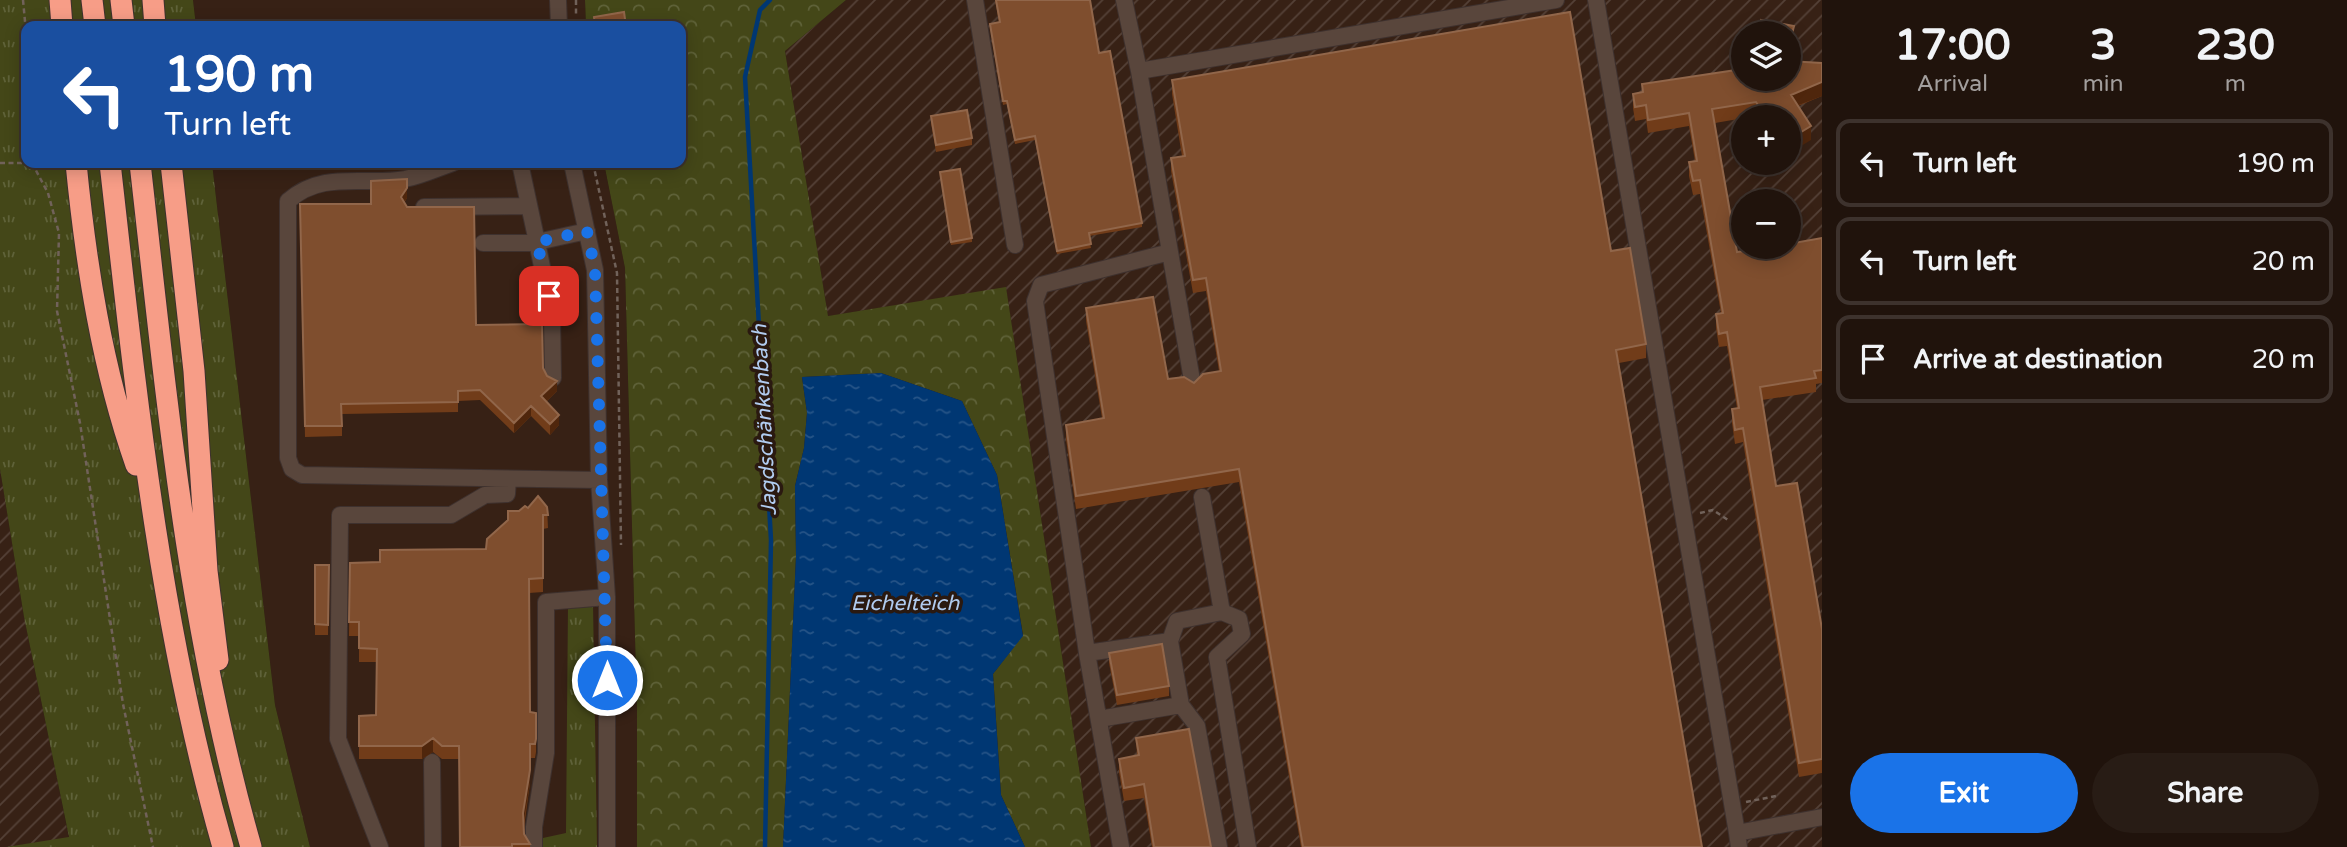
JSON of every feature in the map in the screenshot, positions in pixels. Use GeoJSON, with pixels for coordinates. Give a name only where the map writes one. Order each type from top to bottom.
{"type":"FeatureCollection","features":[{"type":"Feature","properties":{"kind":"highway"},"geometry":{"type":"LineString","coordinates":[[60,0],[62,21]]}},
{"type":"Feature","properties":{"kind":"highway"},"geometry":{"type":"LineString","coordinates":[[92,0],[94,21]]}},
{"type":"Feature","properties":{"kind":"highway"},"geometry":{"type":"LineString","coordinates":[[121,0],[123,21]]}},
{"type":"Feature","properties":{"kind":"highway"},"geometry":{"type":"LineString","coordinates":[[153,0],[155,21]]}},
{"type":"Feature","properties":{"kind":"highway"},"geometry":{"type":"LineString","coordinates":[[77,168],[87,267],[96,316],[125,433],[151,507]]}},
{"type":"Feature","properties":{"kind":"highway"},"geometry":{"type":"LineString","coordinates":[[111,168],[151,507],[184,696],[223,847]]}},
{"type":"Feature","properties":{"kind":"highway"},"geometry":{"type":"LineString","coordinates":[[141,168],[176,479],[192,591],[213,701],[251,847]]}},
{"type":"Feature","properties":{"kind":"highway"},"geometry":{"type":"LineString","coordinates":[[172,168],[194,371],[206,560],[218,659],[213,701]]}},
{"type":"Feature","properties":{"kind":"street"},"geometry":{"type":"LineString","coordinates":[[558,0],[559,21]]}},
{"type":"Feature","properties":{"kind":"street"},"geometry":{"type":"LineString","coordinates":[[975,0],[1016,245]]}},
{"type":"Feature","properties":{"kind":"street"},"geometry":{"type":"LineString","coordinates":[[1124,0],[1139,71],[1193,386]]}},
{"type":"Feature","properties":{"kind":"street"},"geometry":{"type":"LineString","coordinates":[[1139,71],[1556,0]]}},
{"type":"Feature","properties":{"kind":"street"},"geometry":{"type":"LineString","coordinates":[[1596,0],[1738,840],[1822,817]]}},
{"type":"Feature","properties":{"kind":"street"},"geometry":{"type":"LineString","coordinates":[[438,168],[406,179],[321,182],[307,186],[288,201],[289,463],[299,475],[599,480]]}},
{"type":"Feature","properties":{"kind":"street"},"geometry":{"type":"LineString","coordinates":[[521,168],[552,316],[553,378]]}},
{"type":"Feature","properties":{"kind":"street"},"geometry":{"type":"LineString","coordinates":[[573,168],[595,270],[599,480],[607,597],[607,847]]}},
{"type":"Feature","properties":{"kind":"street"},"geometry":{"type":"LineString","coordinates":[[411,208],[529,206]]}},
{"type":"Feature","properties":{"kind":"street"},"geometry":{"type":"LineString","coordinates":[[483,243],[537,243],[585,232]]}},
{"type":"Feature","properties":{"kind":"street"},"geometry":{"type":"LineString","coordinates":[[1121,847],[1087,653],[1035,302],[1041,285],[1170,252]]}},
{"type":"Feature","properties":{"kind":"street"},"geometry":{"type":"LineString","coordinates":[[380,847],[338,739],[340,515],[451,515],[485,495],[508,494],[508,479]]}},
{"type":"Feature","properties":{"kind":"street"},"geometry":{"type":"LineString","coordinates":[[1202,496],[1222,612]]}},
{"type":"Feature","properties":{"kind":"street"},"geometry":{"type":"LineString","coordinates":[[534,847],[534,827],[546,753],[546,602],[607,597]]}},
{"type":"Feature","properties":{"kind":"street"},"geometry":{"type":"LineString","coordinates":[[1219,847],[1196,726],[1181,705],[1170,641],[1177,621],[1222,612],[1239,619],[1242,634],[1217,657],[1248,847]]}},
{"type":"Feature","properties":{"kind":"street"},"geometry":{"type":"LineString","coordinates":[[1087,653],[1170,641]]}},
{"type":"Feature","properties":{"kind":"street"},"geometry":{"type":"LineString","coordinates":[[1099,719],[1181,705]]}},
{"type":"Feature","properties":{"kind":"street"},"geometry":{"type":"LineString","coordinates":[[432,762],[433,847]]}},
{"type":"Feature","properties":{"kind":"path"},"geometry":{"type":"LineString","coordinates":[[23,0],[25,21]]}},
{"type":"Feature","properties":{"kind":"path"},"geometry":{"type":"LineString","coordinates":[[0,163],[21,163]]}},
{"type":"Feature","properties":{"kind":"path"},"geometry":{"type":"LineString","coordinates":[[35,168],[48,193],[59,233],[57,311],[80,423],[123,704],[153,847]]}},
{"type":"Feature","properties":{"kind":"path"},"geometry":{"type":"LineString","coordinates":[[594,168],[617,273],[621,552]]}},
{"type":"Feature","properties":{"kind":"path"},"geometry":{"type":"LineString","coordinates":[[1683,516],[1713,510],[1728,520]]}},
{"type":"Feature","properties":{"kind":"path"},"geometry":{"type":"LineString","coordinates":[[1732,806],[1776,796]]}},
{"type":"Feature","properties":{"kind":"shaded area"},"geometry":{"type":"Polygon","coordinates":[[[193,0],[585,0],[586,21],[195,21],[193,0]]]}},
{"type":"Feature","properties":{"kind":"shaded area"},"geometry":{"type":"Polygon","coordinates":[[[846,0],[1822,0],[1822,847],[1091,847],[1006,288],[828,316],[785,51],[846,0]]]}},
{"type":"Feature","properties":{"kind":"shaded area"},"geometry":{"type":"Polygon","coordinates":[[[213,168],[605,168],[625,268],[637,711],[637,847],[310,847],[275,705],[213,168]]]}},
{"type":"Feature","properties":{"kind":"shaded area"},"geometry":{"type":"Polygon","coordinates":[[[0,469],[24,617],[69,838],[6,847],[0,847],[0,469]]]}},
{"type":"Feature","properties":{"kind":"green space"},"geometry":{"type":"Polygon","coordinates":[[[0,0],[193,0],[195,21],[21,21],[21,168],[213,168],[275,705],[310,847],[6,847],[69,837],[24,617],[0,469],[0,0]]]}},
{"type":"Feature","properties":{"kind":"green space"},"geometry":{"type":"Polygon","coordinates":[[[585,0],[846,0],[785,51],[828,316],[1006,287],[1091,847],[1025,847],[1001,795],[993,674],[1023,635],[997,475],[962,401],[881,373],[802,377],[807,413],[804,448],[795,486],[796,556],[783,847],[637,847],[637,711],[625,268],[605,168],[686,168],[686,21],[586,21],[585,0]]]}},
{"type":"Feature","properties":{"kind":"green space"},"geometry":{"type":"Polygon","coordinates":[[[593,605],[597,847],[540,847],[543,838],[566,833],[568,606],[593,605]]]}},
{"type":"Feature","properties":{"kind":"water","name":"Eichelteich"},"geometry":{"type":"Polygon","coordinates":[[[881,373],[962,401],[997,475],[1023,636],[993,674],[1001,795],[1025,847],[783,847],[796,556],[795,486],[804,448],[807,413],[802,377],[881,373]]]}},
{"type":"Feature","properties":{"kind":"building"},"geometry":{"type":"Polygon","coordinates":[[[996,0],[1090,0],[1099,53],[1110,51],[1142,223],[1089,233],[1091,244],[1057,251],[1035,136],[1015,140],[1007,101],[1003,101],[990,24],[1000,22],[996,0]]]}},
{"type":"Feature","properties":{"kind":"building"},"geometry":{"type":"Polygon","coordinates":[[[624,12],[625,21],[594,21],[594,17],[624,12]]]}},
{"type":"Feature","properties":{"kind":"building"},"geometry":{"type":"Polygon","coordinates":[[[1570,12],[1611,251],[1630,248],[1646,344],[1616,350],[1702,847],[1303,847],[1239,469],[1076,496],[1066,425],[1104,418],[1086,308],[1153,297],[1168,379],[1184,377],[1194,383],[1203,374],[1221,371],[1206,278],[1193,280],[1171,158],[1185,156],[1172,80],[1570,12]]]}},
{"type":"Feature","properties":{"kind":"building"},"geometry":{"type":"Polygon","coordinates":[[[1801,62],[1822,63],[1822,82],[1801,91],[1801,62]]]}},
{"type":"Feature","properties":{"kind":"building"},"geometry":{"type":"Polygon","coordinates":[[[1731,71],[1731,91],[1801,91],[1791,95],[1797,105],[1758,105],[1756,102],[1712,109],[1731,218],[1731,259],[1801,259],[1801,242],[1822,238],[1822,370],[1814,371],[1816,378],[1760,387],[1776,486],[1797,483],[1822,629],[1822,759],[1799,763],[1743,428],[1735,430],[1732,409],[1739,408],[1727,332],[1719,334],[1716,314],[1723,313],[1700,180],[1693,181],[1689,162],[1697,161],[1689,113],[1648,120],[1646,105],[1635,107],[1633,94],[1643,92],[1642,84],[1731,71]]]}},
{"type":"Feature","properties":{"kind":"building"},"geometry":{"type":"Polygon","coordinates":[[[967,110],[972,138],[936,145],[931,116],[967,110]]]}},
{"type":"Feature","properties":{"kind":"building"},"geometry":{"type":"Polygon","coordinates":[[[1801,110],[1811,126],[1801,132],[1801,110]]]}},
{"type":"Feature","properties":{"kind":"building"},"geometry":{"type":"Polygon","coordinates":[[[960,169],[972,238],[951,242],[940,172],[960,169]]]}},
{"type":"Feature","properties":{"kind":"building"},"geometry":{"type":"Polygon","coordinates":[[[407,179],[407,188],[401,197],[407,207],[474,207],[476,325],[542,324],[543,368],[547,376],[557,381],[541,396],[559,415],[550,424],[531,406],[514,423],[480,390],[458,391],[458,402],[341,404],[342,426],[305,426],[300,204],[371,204],[371,181],[407,179]]]}},
{"type":"Feature","properties":{"kind":"building"},"geometry":{"type":"Polygon","coordinates":[[[538,496],[547,507],[548,515],[543,515],[543,578],[529,579],[530,712],[536,713],[536,739],[535,744],[530,744],[530,770],[523,813],[524,834],[530,844],[512,844],[512,847],[460,847],[459,746],[442,746],[433,738],[422,746],[359,746],[359,716],[376,715],[377,649],[359,648],[359,622],[349,622],[350,563],[380,562],[380,550],[486,549],[487,539],[508,520],[508,511],[519,511],[525,506],[528,508],[538,496]]]}},
{"type":"Feature","properties":{"kind":"building"},"geometry":{"type":"Polygon","coordinates":[[[315,565],[329,565],[328,625],[315,624],[315,565]]]}},
{"type":"Feature","properties":{"kind":"building"},"geometry":{"type":"Polygon","coordinates":[[[1162,644],[1169,686],[1117,695],[1109,653],[1162,644]]]}},
{"type":"Feature","properties":{"kind":"building"},"geometry":{"type":"Polygon","coordinates":[[[1189,729],[1211,847],[1154,847],[1144,784],[1124,788],[1119,759],[1139,755],[1136,738],[1189,729]]]}},
{"type":"Feature","properties":{"kind":"waterway","name":"Jagdschänkenbach"},"geometry":{"type":"LineString","coordinates":[[765,847],[771,540],[745,77],[760,10],[770,0]]}},
{"type":"Feature","properties":{"kind":"route"},"geometry":{"type":"LineString","coordinates":[[549,296],[537,242],[587,231],[595,270],[599,480],[607,597],[607,680]]}}]}
